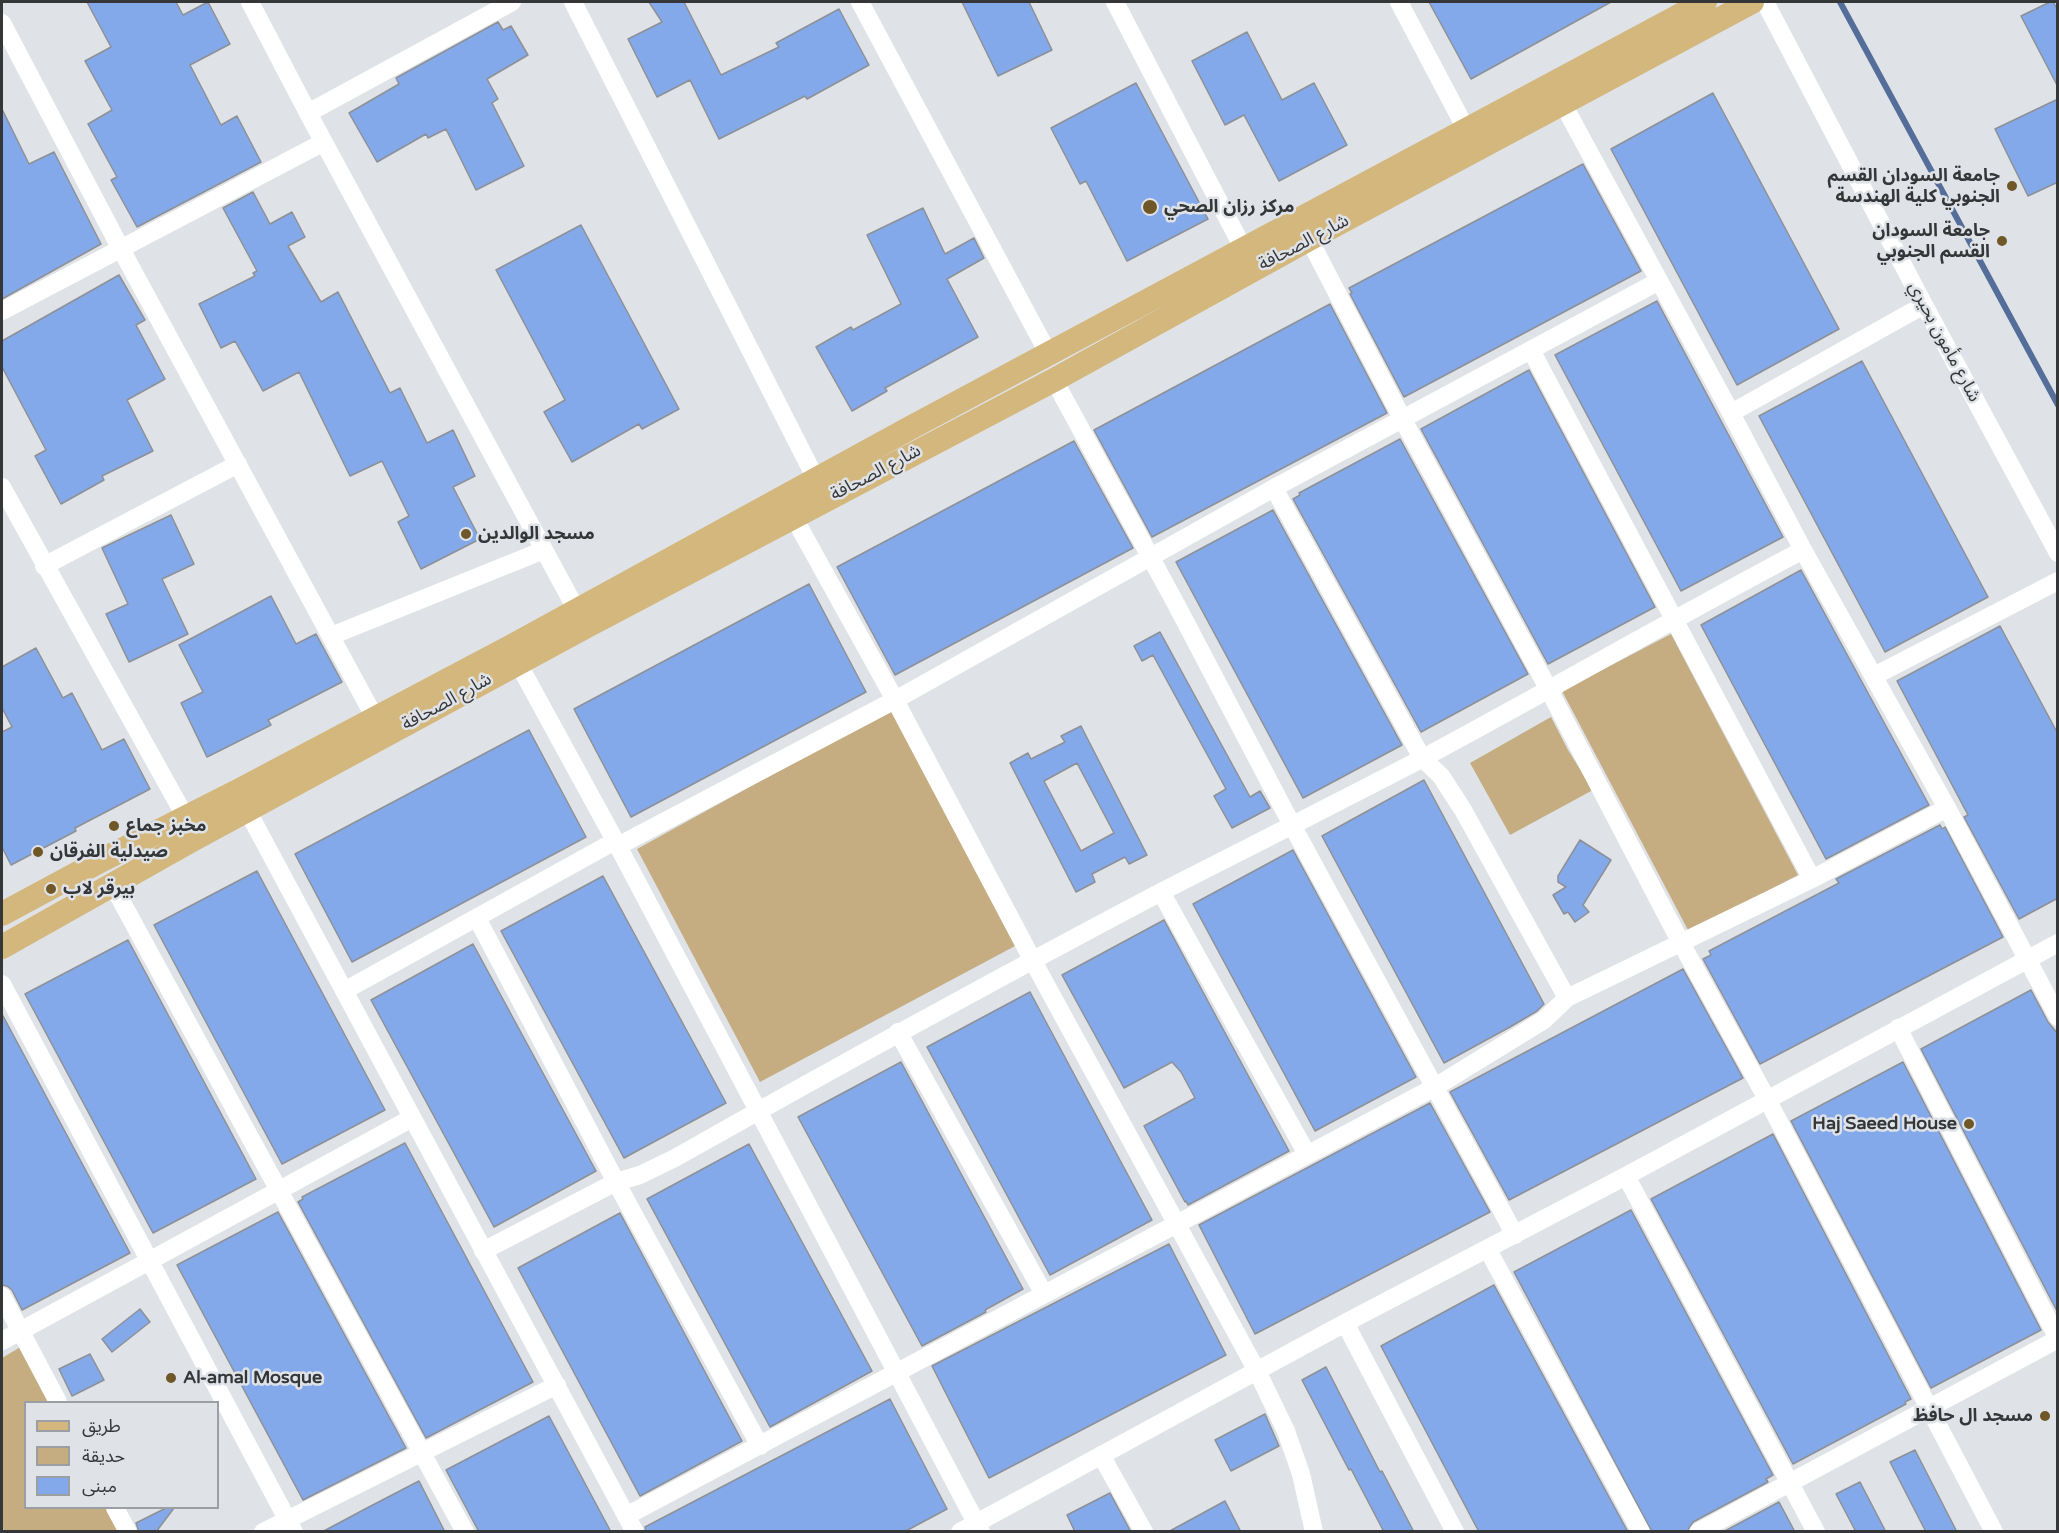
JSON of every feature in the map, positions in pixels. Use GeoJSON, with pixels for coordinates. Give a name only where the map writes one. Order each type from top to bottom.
{"type":"FeatureCollection","features":[{"type":"Feature","properties":{"kind":"main road","name":"شارع الصحافة"},"geometry":{"type":"LineString","coordinates":[[2,947],[112,884],[518,663],[788,508],[1048,353],[1705,2]]}},
{"type":"Feature","properties":{"kind":"main road","name":"شارع الصحافة"},"geometry":{"type":"LineString","coordinates":[[821,488],[1054,380],[1309,239],[1752,2]]}},
{"type":"Feature","properties":{"kind":"main road","name":"شارع الصحافة"},"geometry":{"type":"LineString","coordinates":[[2,914],[510,647],[576,609],[788,508]]}},
{"type":"Feature","properties":{"kind":"street"},"geometry":{"type":"LineString","coordinates":[[250,2],[576,609]]}},
{"type":"Feature","properties":{"kind":"street"},"geometry":{"type":"LineString","coordinates":[[308,113],[512,2]]}},
{"type":"Feature","properties":{"kind":"street"},"geometry":{"type":"LineString","coordinates":[[573,2],[821,488]]}},
{"type":"Feature","properties":{"kind":"street"},"geometry":{"type":"LineString","coordinates":[[860,2],[1048,353]]}},
{"type":"Feature","properties":{"kind":"street"},"geometry":{"type":"LineString","coordinates":[[1114,2],[1243,248]]}},
{"type":"Feature","properties":{"kind":"street"},"geometry":{"type":"LineString","coordinates":[[1399,2],[1466,129]]}},
{"type":"Feature","properties":{"kind":"street","name":"شارع مأمون بحيري"},"geometry":{"type":"LineString","coordinates":[[1765,2],[1924,305],[2058,553]]}},
{"type":"Feature","properties":{"kind":"street"},"geometry":{"type":"LineString","coordinates":[[2,23],[121,249],[375,717]]}},
{"type":"Feature","properties":{"kind":"street"},"geometry":{"type":"LineString","coordinates":[[1563,104],[1803,550],[1947,808],[2058,1017]]}},
{"type":"Feature","properties":{"kind":"street"},"geometry":{"type":"LineString","coordinates":[[2,311],[324,142]]}},
{"type":"Feature","properties":{"kind":"street"},"geometry":{"type":"LineString","coordinates":[[1309,239],[1680,941],[1767,1099],[1994,1532]]}},
{"type":"Feature","properties":{"kind":"street"},"geometry":{"type":"LineString","coordinates":[[344,991],[616,844],[895,700],[1274,488],[1659,280]]}},
{"type":"Feature","properties":{"kind":"street"},"geometry":{"type":"LineString","coordinates":[[1731,413],[1924,305]]}},
{"type":"Feature","properties":{"kind":"street"},"geometry":{"type":"LineString","coordinates":[[1531,351],[1812,879]]}},
{"type":"Feature","properties":{"kind":"street"},"geometry":{"type":"LineString","coordinates":[[1054,380],[1292,825],[1515,1234]]}},
{"type":"Feature","properties":{"kind":"street"},"geometry":{"type":"LineString","coordinates":[[44,566],[238,464]]}},
{"type":"Feature","properties":{"kind":"street"},"geometry":{"type":"LineString","coordinates":[[2,487],[186,818]]}},
{"type":"Feature","properties":{"kind":"street"},"geometry":{"type":"LineString","coordinates":[[1274,488],[1422,758],[1441,776],[1463,810],[1567,998]]}},
{"type":"Feature","properties":{"kind":"street"},"geometry":{"type":"LineString","coordinates":[[788,508],[895,700],[1033,961],[1257,1371],[1286,1431],[1301,1474],[1311,1530]]}},
{"type":"Feature","properties":{"kind":"street"},"geometry":{"type":"LineString","coordinates":[[331,636],[544,550]]}},
{"type":"Feature","properties":{"kind":"street"},"geometry":{"type":"LineString","coordinates":[[483,1251],[616,1182],[675,1158],[898,1032],[1161,892],[1422,758],[1549,690],[1674,618],[1803,550]]}},
{"type":"Feature","properties":{"kind":"street"},"geometry":{"type":"LineString","coordinates":[[1874,675],[2058,581]]}},
{"type":"Feature","properties":{"kind":"street"},"geometry":{"type":"LineString","coordinates":[[518,663],[979,1527]]}},
{"type":"Feature","properties":{"kind":"street"},"geometry":{"type":"LineString","coordinates":[[247,810],[630,1524],[760,1446],[1435,1087],[1544,1020],[1567,998],[1680,941],[1812,879],[1947,808]]}},
{"type":"Feature","properties":{"kind":"street"},"geometry":{"type":"LineString","coordinates":[[112,884],[465,1532]]}},
{"type":"Feature","properties":{"kind":"street"},"geometry":{"type":"LineString","coordinates":[[1161,892],[1307,1154]]}},
{"type":"Feature","properties":{"kind":"street"},"geometry":{"type":"LineString","coordinates":[[477,918],[616,1182],[760,1446]]}},
{"type":"Feature","properties":{"kind":"street"},"geometry":{"type":"LineString","coordinates":[[960,1532],[979,1527],[1101,1455],[1345,1323],[1488,1250],[2058,943]]}},
{"type":"Feature","properties":{"kind":"street"},"geometry":{"type":"LineString","coordinates":[[2,984],[291,1525]]}},
{"type":"Feature","properties":{"kind":"street"},"geometry":{"type":"LineString","coordinates":[[1698,1532],[2058,1339],[1898,1028]]}},
{"type":"Feature","properties":{"kind":"street"},"geometry":{"type":"LineString","coordinates":[[898,1032],[1044,1294]]}},
{"type":"Feature","properties":{"kind":"street"},"geometry":{"type":"LineString","coordinates":[[2,1341],[412,1118]]}},
{"type":"Feature","properties":{"kind":"street"},"geometry":{"type":"LineString","coordinates":[[1626,1176],[1816,1532]]}},
{"type":"Feature","properties":{"kind":"street"},"geometry":{"type":"LineString","coordinates":[[1488,1250],[1641,1532]]}},
{"type":"Feature","properties":{"kind":"street"},"geometry":{"type":"LineString","coordinates":[[2,1296],[57,1401]]}},
{"type":"Feature","properties":{"kind":"street"},"geometry":{"type":"LineString","coordinates":[[1345,1323],[1455,1532]]}},
{"type":"Feature","properties":{"kind":"street"},"geometry":{"type":"LineString","coordinates":[[263,1532],[291,1525],[423,1453],[557,1385]]}},
{"type":"Feature","properties":{"kind":"street"},"geometry":{"type":"LineString","coordinates":[[1101,1455],[1144,1532]]}},
{"type":"Feature","properties":{"kind":"street"},"geometry":{"type":"LineString","coordinates":[[116,1509],[128,1532]]}},
{"type":"Feature","properties":{"kind":"green space"},"geometry":{"type":"Polygon","coordinates":[[[1671,634],[1798,875],[1689,932],[1562,691],[1671,634]]]}},
{"type":"Feature","properties":{"kind":"green space"},"geometry":{"type":"Polygon","coordinates":[[[891,709],[1017,945],[760,1082],[637,849],[891,709]]]}},
{"type":"Feature","properties":{"kind":"green space"},"geometry":{"type":"Polygon","coordinates":[[[1551,717],[1593,790],[1510,835],[1470,763],[1551,717]]]}},
{"type":"Feature","properties":{"kind":"green space"},"geometry":{"type":"Polygon","coordinates":[[[22,1346],[52,1401],[24,1401],[24,1509],[111,1509],[123,1531],[4,1531],[2,1526],[2,1358],[22,1346]]]}},
{"type":"Feature","properties":{"kind":"building"},"geometry":{"type":"Polygon","coordinates":[[[87,2],[176,2],[183,15],[208,2],[230,44],[190,65],[221,125],[237,116],[261,162],[137,227],[111,180],[117,177],[88,124],[112,110],[85,61],[111,47],[87,2]]]}},
{"type":"Feature","properties":{"kind":"building"},"geometry":{"type":"Polygon","coordinates":[[[649,2],[684,2],[721,75],[779,47],[776,43],[839,9],[869,65],[807,99],[805,96],[719,139],[690,80],[657,97],[628,39],[662,22],[649,2]]]}},
{"type":"Feature","properties":{"kind":"building"},"geometry":{"type":"Polygon","coordinates":[[[962,2],[1029,2],[1052,50],[998,76],[962,2]]]}},
{"type":"Feature","properties":{"kind":"building"},"geometry":{"type":"Polygon","coordinates":[[[1429,2],[1611,2],[1471,79],[1429,2]]]}},
{"type":"Feature","properties":{"kind":"building"},"geometry":{"type":"Polygon","coordinates":[[[2053,2],[2058,10],[2058,87],[2021,16],[2053,2]]]}},
{"type":"Feature","properties":{"kind":"building"},"geometry":{"type":"Polygon","coordinates":[[[498,22],[503,30],[511,26],[528,55],[487,79],[498,99],[492,103],[524,166],[476,190],[446,129],[428,138],[426,134],[377,162],[349,113],[399,84],[396,78],[498,22]]]}},
{"type":"Feature","properties":{"kind":"building"},"geometry":{"type":"Polygon","coordinates":[[[1247,32],[1282,100],[1314,83],[1347,145],[1279,181],[1244,115],[1225,125],[1192,61],[1247,32]]]}},
{"type":"Feature","properties":{"kind":"building"},"geometry":{"type":"Polygon","coordinates":[[[1136,83],[1208,219],[1127,261],[1086,181],[1080,184],[1051,128],[1136,83]]]}},
{"type":"Feature","properties":{"kind":"building"},"geometry":{"type":"Polygon","coordinates":[[[1713,93],[1839,329],[1737,385],[1611,149],[1713,93]]]}},
{"type":"Feature","properties":{"kind":"building"},"geometry":{"type":"Polygon","coordinates":[[[2058,99],[2058,182],[2028,196],[1995,129],[2058,99]]]}},
{"type":"Feature","properties":{"kind":"building"},"geometry":{"type":"Polygon","coordinates":[[[2,109],[29,164],[54,152],[101,244],[2,299],[2,109]]]}},
{"type":"Feature","properties":{"kind":"building"},"geometry":{"type":"Polygon","coordinates":[[[1583,164],[1641,271],[1404,397],[1350,294],[1352,293],[1349,288],[1583,164]]]}},
{"type":"Feature","properties":{"kind":"building"},"geometry":{"type":"Polygon","coordinates":[[[253,192],[270,224],[292,212],[305,237],[288,246],[321,302],[338,292],[390,393],[400,388],[427,443],[453,430],[475,476],[453,487],[480,539],[421,569],[398,522],[409,516],[382,461],[350,476],[299,372],[263,391],[235,341],[221,348],[199,304],[255,276],[253,273],[257,271],[223,208],[253,192]]]}},
{"type":"Feature","properties":{"kind":"building"},"geometry":{"type":"Polygon","coordinates":[[[923,208],[945,254],[974,238],[984,258],[947,279],[978,337],[885,388],[887,391],[852,411],[816,347],[851,327],[853,330],[901,304],[867,235],[923,208]]]}},
{"type":"Feature","properties":{"kind":"building"},"geometry":{"type":"Polygon","coordinates":[[[581,225],[679,409],[642,429],[639,424],[572,462],[544,412],[565,400],[496,270],[581,225]]]}},
{"type":"Feature","properties":{"kind":"building"},"geometry":{"type":"Polygon","coordinates":[[[119,275],[145,320],[136,325],[165,379],[127,400],[153,451],[102,476],[104,480],[61,504],[35,456],[46,450],[2,367],[2,341],[119,275]]]}},
{"type":"Feature","properties":{"kind":"building"},"geometry":{"type":"Polygon","coordinates":[[[1657,301],[1783,537],[1681,591],[1555,355],[1657,301]]]}},
{"type":"Feature","properties":{"kind":"building"},"geometry":{"type":"Polygon","coordinates":[[[1330,304],[1387,413],[1152,537],[1094,430],[1330,304]]]}},
{"type":"Feature","properties":{"kind":"building"},"geometry":{"type":"Polygon","coordinates":[[[1862,361],[1988,597],[1885,652],[1759,416],[1862,361]]]}},
{"type":"Feature","properties":{"kind":"building"},"geometry":{"type":"Polygon","coordinates":[[[1529,370],[1655,607],[1548,664],[1421,429],[1529,370]]]}},
{"type":"Feature","properties":{"kind":"building"},"geometry":{"type":"Polygon","coordinates":[[[1400,439],[1528,674],[1421,732],[1293,499],[1300,495],[1299,493],[1400,439]]]}},
{"type":"Feature","properties":{"kind":"building"},"geometry":{"type":"Polygon","coordinates":[[[1074,441],[1133,548],[895,675],[837,567],[1074,441]]]}},
{"type":"Feature","properties":{"kind":"building"},"geometry":{"type":"Polygon","coordinates":[[[1273,510],[1402,745],[1303,798],[1176,562],[1273,510]]]}},
{"type":"Feature","properties":{"kind":"building"},"geometry":{"type":"Polygon","coordinates":[[[171,515],[194,564],[162,579],[188,634],[129,662],[106,614],[128,604],[102,548],[171,515]]]}},
{"type":"Feature","properties":{"kind":"building"},"geometry":{"type":"Polygon","coordinates":[[[1801,570],[1929,805],[1826,859],[1701,625],[1801,570]]]}},
{"type":"Feature","properties":{"kind":"building"},"geometry":{"type":"Polygon","coordinates":[[[809,584],[866,692],[631,817],[574,709],[809,584]]]}},
{"type":"Feature","properties":{"kind":"building"},"geometry":{"type":"Polygon","coordinates":[[[271,596],[296,644],[316,634],[342,682],[268,720],[271,725],[207,757],[181,703],[203,692],[179,645],[271,596]]]}},
{"type":"Feature","properties":{"kind":"building"},"geometry":{"type":"Polygon","coordinates":[[[2000,626],[2058,734],[2058,898],[2019,919],[1964,817],[1968,815],[1897,681],[2000,626]]]}},
{"type":"Feature","properties":{"kind":"building"},"geometry":{"type":"Polygon","coordinates":[[[1160,632],[1250,797],[1260,791],[1270,808],[1232,828],[1214,796],[1226,789],[1153,655],[1142,661],[1134,646],[1160,632]]]}},
{"type":"Feature","properties":{"kind":"building"},"geometry":{"type":"Polygon","coordinates":[[[36,648],[63,698],[72,693],[102,750],[124,739],[150,789],[11,865],[2,847],[2,732],[12,727],[2,708],[2,667],[36,648]]]}},
{"type":"Feature","properties":{"kind":"building"},"geometry":{"type":"Polygon","coordinates":[[[1081,726],[1147,855],[1129,864],[1125,857],[1092,874],[1095,882],[1076,892],[1010,763],[1028,753],[1031,759],[1065,742],[1061,736],[1081,726]],[[1077,763],[1044,781],[1081,851],[1114,833],[1077,763]]]}},
{"type":"Feature","properties":{"kind":"building"},"geometry":{"type":"Polygon","coordinates":[[[529,730],[586,837],[352,962],[295,854],[529,730]]]}},
{"type":"Feature","properties":{"kind":"building"},"geometry":{"type":"Polygon","coordinates":[[[1424,780],[1544,1004],[1537,1011],[1510,1027],[1444,1063],[1322,836],[1424,780]]]}},
{"type":"Feature","properties":{"kind":"building"},"geometry":{"type":"Polygon","coordinates":[[[1940,825],[1942,829],[1945,827],[2003,937],[1760,1064],[1703,959],[1711,955],[1709,951],[1839,883],[1836,879],[1940,825]]]}},
{"type":"Feature","properties":{"kind":"building"},"geometry":{"type":"Polygon","coordinates":[[[1580,840],[1611,860],[1583,905],[1589,912],[1575,922],[1568,912],[1564,914],[1553,895],[1566,887],[1558,882],[1558,876],[1580,840]]]}},
{"type":"Feature","properties":{"kind":"building"},"geometry":{"type":"Polygon","coordinates":[[[1293,850],[1416,1077],[1315,1131],[1193,904],[1293,850]]]}},
{"type":"Feature","properties":{"kind":"building"},"geometry":{"type":"Polygon","coordinates":[[[257,871],[385,1110],[282,1164],[154,925],[257,871]]]}},
{"type":"Feature","properties":{"kind":"building"},"geometry":{"type":"Polygon","coordinates":[[[603,876],[726,1103],[624,1158],[501,931],[603,876]]]}},
{"type":"Feature","properties":{"kind":"building"},"geometry":{"type":"Polygon","coordinates":[[[1164,920],[1289,1151],[1188,1205],[1144,1126],[1195,1098],[1181,1072],[1172,1062],[1124,1088],[1062,975],[1164,920]]]}},
{"type":"Feature","properties":{"kind":"building"},"geometry":{"type":"Polygon","coordinates":[[[128,940],[256,1179],[153,1233],[25,994],[128,940]]]}},
{"type":"Feature","properties":{"kind":"building"},"geometry":{"type":"Polygon","coordinates":[[[473,944],[596,1171],[494,1227],[371,1000],[473,944]]]}},
{"type":"Feature","properties":{"kind":"building"},"geometry":{"type":"Polygon","coordinates":[[[1683,969],[1743,1078],[1509,1200],[1450,1092],[1683,969]]]}},
{"type":"Feature","properties":{"kind":"building"},"geometry":{"type":"Polygon","coordinates":[[[2031,990],[2048,1022],[2058,1034],[2058,1313],[1921,1049],[2031,990]]]}},
{"type":"Feature","properties":{"kind":"building"},"geometry":{"type":"Polygon","coordinates":[[[1030,992],[1152,1220],[1050,1275],[927,1047],[1030,992]]]}},
{"type":"Feature","properties":{"kind":"building"},"geometry":{"type":"Polygon","coordinates":[[[2,1014],[130,1253],[22,1310],[12,1290],[2,1285],[2,1014]]]}},
{"type":"Feature","properties":{"kind":"building"},"geometry":{"type":"Polygon","coordinates":[[[901,1062],[1023,1289],[985,1310],[986,1312],[922,1346],[798,1117],[901,1062]]]}},
{"type":"Feature","properties":{"kind":"building"},"geometry":{"type":"Polygon","coordinates":[[[1903,1062],[2041,1330],[1931,1388],[1791,1121],[1903,1062]]]}},
{"type":"Feature","properties":{"kind":"building"},"geometry":{"type":"Polygon","coordinates":[[[1430,1103],[1490,1212],[1255,1334],[1199,1225],[1430,1103]]]}},
{"type":"Feature","properties":{"kind":"building"},"geometry":{"type":"Polygon","coordinates":[[[1773,1134],[1911,1399],[1905,1402],[1906,1404],[1793,1464],[1651,1199],[1773,1134]]]}},
{"type":"Feature","properties":{"kind":"building"},"geometry":{"type":"Polygon","coordinates":[[[405,1143],[533,1382],[426,1438],[298,1202],[303,1199],[302,1197],[405,1143]]]}},
{"type":"Feature","properties":{"kind":"building"},"geometry":{"type":"Polygon","coordinates":[[[749,1144],[872,1371],[770,1427],[647,1199],[749,1144]]]}},
{"type":"Feature","properties":{"kind":"building"},"geometry":{"type":"Polygon","coordinates":[[[1631,1210],[1773,1475],[1766,1479],[1768,1482],[1693,1522],[1687,1532],[1652,1532],[1514,1272],[1631,1210]]]}},
{"type":"Feature","properties":{"kind":"building"},"geometry":{"type":"Polygon","coordinates":[[[278,1212],[406,1448],[303,1500],[177,1265],[278,1212]]]}},
{"type":"Feature","properties":{"kind":"building"},"geometry":{"type":"Polygon","coordinates":[[[620,1213],[742,1441],[640,1496],[518,1268],[620,1213]]]}},
{"type":"Feature","properties":{"kind":"building"},"geometry":{"type":"Polygon","coordinates":[[[1169,1244],[1226,1355],[989,1478],[932,1366],[1169,1244]]]}},
{"type":"Feature","properties":{"kind":"building"},"geometry":{"type":"Polygon","coordinates":[[[1494,1285],[1628,1532],[1479,1532],[1381,1346],[1494,1285]]]}},
{"type":"Feature","properties":{"kind":"building"},"geometry":{"type":"Polygon","coordinates":[[[140,1309],[150,1322],[112,1352],[102,1339],[140,1309]]]}},
{"type":"Feature","properties":{"kind":"building"},"geometry":{"type":"Polygon","coordinates":[[[90,1354],[104,1380],[72,1396],[59,1369],[90,1354]]]}},
{"type":"Feature","properties":{"kind":"building"},"geometry":{"type":"Polygon","coordinates":[[[1326,1367],[1414,1532],[1384,1532],[1351,1469],[1349,1470],[1302,1380],[1326,1367]]]}},
{"type":"Feature","properties":{"kind":"building"},"geometry":{"type":"Polygon","coordinates":[[[890,1399],[947,1509],[904,1532],[646,1532],[645,1527],[890,1399]]]}},
{"type":"Feature","properties":{"kind":"building"},"geometry":{"type":"Polygon","coordinates":[[[1265,1414],[1279,1446],[1231,1471],[1215,1440],[1265,1414]]]}},
{"type":"Feature","properties":{"kind":"building"},"geometry":{"type":"Polygon","coordinates":[[[549,1416],[611,1532],[479,1532],[446,1470],[549,1416]]]}},
{"type":"Feature","properties":{"kind":"building"},"geometry":{"type":"Polygon","coordinates":[[[1915,1450],[1957,1532],[1926,1532],[1890,1462],[1915,1450]]]}},
{"type":"Feature","properties":{"kind":"building"},"geometry":{"type":"Polygon","coordinates":[[[419,1481],[445,1532],[322,1532],[367,1508],[419,1481]]]}},
{"type":"Feature","properties":{"kind":"building"},"geometry":{"type":"Polygon","coordinates":[[[1860,1482],[1886,1532],[1856,1532],[1836,1494],[1860,1482]]]}},
{"type":"Feature","properties":{"kind":"building"},"geometry":{"type":"Polygon","coordinates":[[[1110,1493],[1131,1532],[1075,1532],[1067,1515],[1110,1493]]]}},
{"type":"Feature","properties":{"kind":"building"},"geometry":{"type":"Polygon","coordinates":[[[1225,1501],[1241,1532],[1168,1532],[1225,1501]]]}},
{"type":"Feature","properties":{"kind":"building"},"geometry":{"type":"Polygon","coordinates":[[[1779,1502],[1795,1532],[1723,1532],[1779,1502]]]}},
{"type":"Feature","properties":{"kind":"building"},"geometry":{"type":"Polygon","coordinates":[[[164,1509],[173,1509],[156,1532],[139,1532],[136,1523],[164,1509]]]}},
{"type":"Feature","properties":{"kind":"waterway"},"geometry":{"type":"LineString","coordinates":[[1840,2],[2058,405]]}},
{"type":"Feature","properties":{"kind":"place","name":"جامعة السودان القسم الجنوبي كلية الهندسة"},"geometry":{"type":"Point","coordinates":[2012,186]}},
{"type":"Feature","properties":{"kind":"place","name":"مركز رزان الصحي"},"geometry":{"type":"Point","coordinates":[1150,207]}},
{"type":"Feature","properties":{"kind":"place","name":"جامعة السودان القسم الجنوبي"},"geometry":{"type":"Point","coordinates":[2002,241]}},
{"type":"Feature","properties":{"kind":"place","name":"مسجد الوالدين"},"geometry":{"type":"Point","coordinates":[466,534]}},
{"type":"Feature","properties":{"kind":"place","name":"مخبز جماع"},"geometry":{"type":"Point","coordinates":[114,826]}},
{"type":"Feature","properties":{"kind":"place","name":"صيدلية الفرقان"},"geometry":{"type":"Point","coordinates":[38,852]}},
{"type":"Feature","properties":{"kind":"place","name":"بيرقر لاب"},"geometry":{"type":"Point","coordinates":[51,889]}},
{"type":"Feature","properties":{"kind":"place","name":"Haj Saeed House"},"geometry":{"type":"Point","coordinates":[1969,1124]}},
{"type":"Feature","properties":{"kind":"place","name":"Al-amal Mosque"},"geometry":{"type":"Point","coordinates":[171,1378]}},
{"type":"Feature","properties":{"kind":"place","name":"مسجد ال حافظ"},"geometry":{"type":"Point","coordinates":[2045,1416]}}]}
